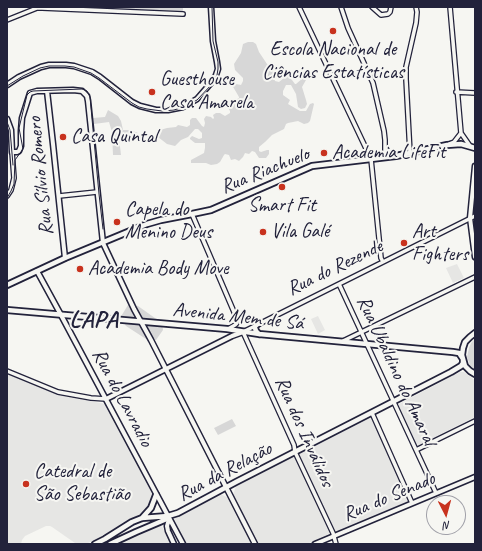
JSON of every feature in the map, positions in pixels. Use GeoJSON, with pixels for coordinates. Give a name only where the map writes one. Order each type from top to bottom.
{"type":"FeatureCollection","features":[{"type":"Feature","properties":{"kind":"main road","name":"Rua Riachuelo"},"geometry":{"type":"LineString","coordinates":[[7,285],[66,258],[156,221],[211,210],[312,166],[385,158],[447,145],[461,144],[473,147]]}},
{"type":"Feature","properties":{"kind":"main road","name":"Avenida Mem de Sá"},"geometry":{"type":"LineString","coordinates":[[7,310],[456,352],[461,355],[463,359]]}},
{"type":"Feature","properties":{"kind":"main road"},"geometry":{"type":"LineString","coordinates":[[258,323],[255,328],[259,334]]}},
{"type":"Feature","properties":{"kind":"main road"},"geometry":{"type":"LineString","coordinates":[[475,333],[469,338],[463,350],[463,359],[466,366],[468,370],[475,374]]}},
{"type":"Feature","properties":{"kind":"main road","name":"Rua da Relação"},"geometry":{"type":"LineString","coordinates":[[110,544],[178,513],[460,368],[463,359]]}},
{"type":"Feature","properties":{"kind":"main road"},"geometry":{"type":"LineString","coordinates":[[142,518],[151,508],[156,495]]}},
{"type":"Feature","properties":{"kind":"main road"},"geometry":{"type":"LineString","coordinates":[[95,544],[132,522],[142,518],[168,517]]}},
{"type":"Feature","properties":{"kind":"main road"},"geometry":{"type":"LineString","coordinates":[[132,522],[136,525],[136,532]]}},
{"type":"Feature","properties":{"kind":"street"},"geometry":{"type":"LineString","coordinates":[[7,85],[18,77],[41,67],[49,65],[66,65],[92,72],[132,102],[140,106],[156,110],[168,110],[183,107],[197,99],[204,92],[216,75],[218,69],[218,62],[213,41],[211,7]]}},
{"type":"Feature","properties":{"kind":"street"},"geometry":{"type":"LineString","coordinates":[[299,7],[371,159],[381,258],[383,262]]}},
{"type":"Feature","properties":{"kind":"street"},"geometry":{"type":"LineString","coordinates":[[341,7],[348,28],[373,83],[384,131],[385,158]]}},
{"type":"Feature","properties":{"kind":"street"},"geometry":{"type":"LineString","coordinates":[[372,7],[381,15],[388,14],[391,7]]}},
{"type":"Feature","properties":{"kind":"street"},"geometry":{"type":"LineString","coordinates":[[410,152],[406,67],[416,23],[416,7]]}},
{"type":"Feature","properties":{"kind":"street"},"geometry":{"type":"LineString","coordinates":[[450,7],[460,133],[473,147]]}},
{"type":"Feature","properties":{"kind":"street"},"geometry":{"type":"LineString","coordinates":[[7,20],[37,8],[183,14]]}},
{"type":"Feature","properties":{"kind":"street"},"geometry":{"type":"LineString","coordinates":[[12,152],[19,150],[22,146],[22,118],[29,94],[46,91],[76,90],[84,92],[88,101],[102,243],[255,544]]}},
{"type":"Feature","properties":{"kind":"street","name":"Rua Sílvio Romero"},"geometry":{"type":"LineString","coordinates":[[46,91],[66,258]]}},
{"type":"Feature","properties":{"kind":"street"},"geometry":{"type":"LineString","coordinates":[[456,92],[475,93]]}},
{"type":"Feature","properties":{"kind":"street"},"geometry":{"type":"LineString","coordinates":[[7,119],[11,130],[14,181],[7,196]]}},
{"type":"Feature","properties":{"kind":"street"},"geometry":{"type":"LineString","coordinates":[[447,145],[454,142],[460,133]]}},
{"type":"Feature","properties":{"kind":"street"},"geometry":{"type":"LineString","coordinates":[[475,166],[473,217],[475,257]]}},
{"type":"Feature","properties":{"kind":"street"},"geometry":{"type":"LineString","coordinates":[[59,196],[97,192]]}},
{"type":"Feature","properties":{"kind":"street"},"geometry":{"type":"LineString","coordinates":[[192,214],[237,319],[235,325],[227,330]]}},
{"type":"Feature","properties":{"kind":"street","name":"Rua do Rezende"},"geometry":{"type":"LineString","coordinates":[[106,399],[473,217]]}},
{"type":"Feature","properties":{"kind":"street","name":"Rua do Lavradio"},"geometry":{"type":"LineString","coordinates":[[37,271],[183,544]]}},
{"type":"Feature","properties":{"kind":"street"},"geometry":{"type":"LineString","coordinates":[[342,342],[475,277]]}},
{"type":"Feature","properties":{"kind":"street","name":"Rua Ubaldino do Amaral"},"geometry":{"type":"LineString","coordinates":[[339,284],[436,493]]}},
{"type":"Feature","properties":{"kind":"street","name":"Rua dos Inválidos"},"geometry":{"type":"LineString","coordinates":[[242,332],[294,445],[334,536],[336,544]]}},
{"type":"Feature","properties":{"kind":"street"},"geometry":{"type":"LineString","coordinates":[[7,371],[58,392],[80,397],[106,399]]}},
{"type":"Feature","properties":{"kind":"street"},"geometry":{"type":"LineString","coordinates":[[372,413],[412,503]]}},
{"type":"Feature","properties":{"kind":"street"},"geometry":{"type":"LineString","coordinates":[[416,450],[475,421]]}},
{"type":"Feature","properties":{"kind":"street","name":"Rua do Senado"},"geometry":{"type":"LineString","coordinates":[[315,544],[475,477]]}},
{"type":"Feature","properties":{"kind":"street","name":"Rua do Lavradio"},"geometry":{"type":"LineString","coordinates":[[168,517],[168,531],[174,544]]}},
{"type":"Feature","properties":{"kind":"shaded area"},"geometry":{"type":"Polygon","coordinates":[[[90,7],[183,7],[183,13],[91,9],[90,7]]]}},
{"type":"Feature","properties":{"kind":"shaded area"},"geometry":{"type":"Polygon","coordinates":[[[253,42],[256,44],[259,52],[267,64],[276,65],[281,68],[279,74],[274,78],[275,81],[279,82],[288,77],[296,84],[303,78],[306,80],[302,87],[307,104],[305,108],[301,109],[298,107],[296,94],[291,85],[286,85],[283,95],[290,100],[288,104],[300,111],[306,111],[310,104],[313,103],[310,121],[304,124],[298,121],[288,123],[284,129],[272,135],[259,147],[259,151],[261,152],[269,150],[269,154],[266,158],[259,158],[255,152],[252,151],[249,154],[245,153],[239,161],[235,159],[231,160],[229,155],[225,154],[217,164],[211,165],[206,163],[191,163],[191,160],[204,153],[205,143],[195,143],[190,139],[192,136],[199,139],[202,138],[202,133],[198,129],[195,129],[188,137],[181,140],[175,146],[167,144],[158,137],[157,131],[176,127],[178,125],[187,127],[190,125],[190,120],[192,118],[196,118],[204,127],[204,119],[206,116],[213,119],[213,115],[216,113],[220,113],[225,116],[230,113],[228,104],[239,98],[232,85],[241,85],[243,81],[243,78],[235,70],[234,64],[241,53],[243,44],[253,42]]]}},
{"type":"Feature","properties":{"kind":"shaded area"},"geometry":{"type":"Polygon","coordinates":[[[108,110],[118,116],[123,130],[130,130],[138,133],[119,138],[121,155],[113,155],[112,132],[109,122],[94,124],[93,118],[105,117],[108,110]]]}},
{"type":"Feature","properties":{"kind":"shaded area"},"geometry":{"type":"Polygon","coordinates":[[[457,264],[464,278],[453,283],[446,268],[457,264]]]}},
{"type":"Feature","properties":{"kind":"shaded area"},"geometry":{"type":"Polygon","coordinates":[[[130,304],[138,306],[162,323],[163,330],[156,340],[146,339],[126,326],[120,318],[130,304]]]}},
{"type":"Feature","properties":{"kind":"shaded area"},"geometry":{"type":"Polygon","coordinates":[[[318,316],[325,330],[318,334],[311,319],[318,316]]]}},
{"type":"Feature","properties":{"kind":"shaded area"},"geometry":{"type":"Polygon","coordinates":[[[475,339],[475,370],[470,365],[467,357],[471,343],[475,339]]]}},
{"type":"Feature","properties":{"kind":"shaded area"},"geometry":{"type":"Polygon","coordinates":[[[460,372],[464,372],[475,380],[475,417],[419,445],[416,444],[399,404],[460,372]]]}},
{"type":"Feature","properties":{"kind":"shaded area"},"geometry":{"type":"Polygon","coordinates":[[[7,374],[63,396],[106,404],[154,495],[154,499],[147,511],[86,544],[75,543],[52,527],[46,526],[25,536],[21,544],[7,544],[7,374]]]}},
{"type":"Feature","properties":{"kind":"shaded area"},"geometry":{"type":"Polygon","coordinates":[[[372,417],[409,501],[334,532],[299,454],[372,417]]]}},
{"type":"Feature","properties":{"kind":"shaded area"},"geometry":{"type":"Polygon","coordinates":[[[232,419],[236,426],[218,435],[214,428],[232,419]]]}},
{"type":"Feature","properties":{"kind":"shaded area"},"geometry":{"type":"Polygon","coordinates":[[[296,455],[331,533],[307,544],[258,544],[233,495],[236,486],[296,455]]]}},
{"type":"Feature","properties":{"kind":"shaded area"},"geometry":{"type":"Polygon","coordinates":[[[220,494],[229,498],[252,544],[185,544],[173,522],[174,518],[220,494]]]}},
{"type":"Feature","properties":{"kind":"shaded area"},"geometry":{"type":"Polygon","coordinates":[[[161,526],[163,528],[172,544],[116,544],[151,527],[161,526]]]}},
{"type":"Feature","properties":{"kind":"tram line"},"geometry":{"type":"LineString","coordinates":[[7,86],[40,68],[49,66],[74,67],[91,73],[139,107],[162,111],[184,107],[197,100],[212,84],[217,75],[218,62],[213,41],[212,7]]}},
{"type":"Feature","properties":{"kind":"tram line"},"geometry":{"type":"LineString","coordinates":[[7,198],[14,184],[15,160],[23,149],[19,128],[27,95],[33,91],[82,89],[87,91],[90,97],[103,229]]}},
{"type":"Feature","properties":{"kind":"tram line"},"geometry":{"type":"LineString","coordinates":[[7,122],[10,130],[13,165]]}},
{"type":"Feature","properties":{"kind":"place","name":"Escola Nacional de Ciências Estatísticas"},"geometry":{"type":"Point","coordinates":[333,31]}},
{"type":"Feature","properties":{"kind":"place","name":"Guesthouse Casa Amarela"},"geometry":{"type":"Point","coordinates":[152,92]}},
{"type":"Feature","properties":{"kind":"place","name":"Casa Quintal"},"geometry":{"type":"Point","coordinates":[63,137]}},
{"type":"Feature","properties":{"kind":"place","name":"Academia LifeFit"},"geometry":{"type":"Point","coordinates":[324,153]}},
{"type":"Feature","properties":{"kind":"place","name":"Smart Fit"},"geometry":{"type":"Point","coordinates":[282,187]}},
{"type":"Feature","properties":{"kind":"place","name":"Capela do Menino Deus"},"geometry":{"type":"Point","coordinates":[117,222]}},
{"type":"Feature","properties":{"kind":"place","name":"Vila Galé"},"geometry":{"type":"Point","coordinates":[263,232]}},
{"type":"Feature","properties":{"kind":"place","name":"Art Fighters"},"geometry":{"type":"Point","coordinates":[404,243]}},
{"type":"Feature","properties":{"kind":"place","name":"Academia Body Move"},"geometry":{"type":"Point","coordinates":[80,269]}},
{"type":"Feature","properties":{"kind":"place","name":"Catedral de São Sebastião"},"geometry":{"type":"Point","coordinates":[26,484]}},
{"type":"Feature","properties":{"kind":"district","name":"LAPA"},"geometry":{"type":"Point","coordinates":[94,321]}}]}
